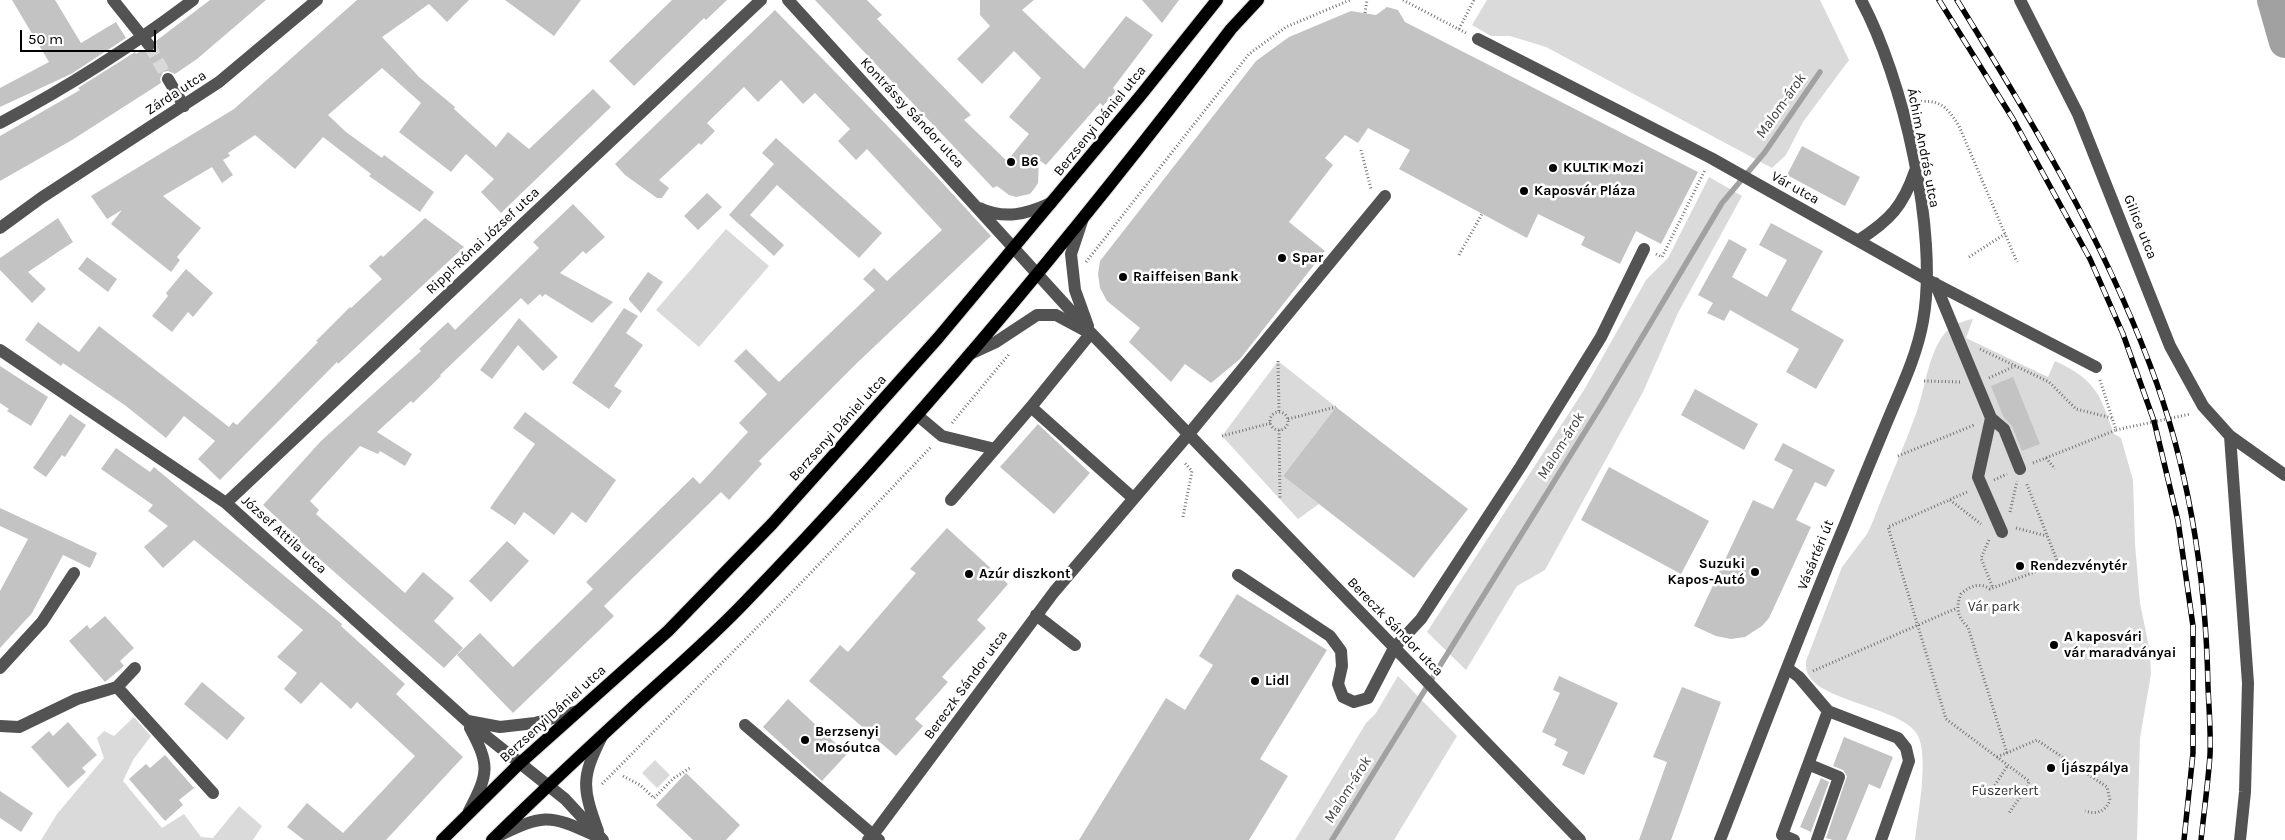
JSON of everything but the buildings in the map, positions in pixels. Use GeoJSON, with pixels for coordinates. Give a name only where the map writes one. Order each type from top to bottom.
{"type":"FeatureCollection","features":[{"type":"Feature","properties":{"kind":"main road","name":"Berzsenyi Dániel utca"},"geometry":{"type":"LineString","coordinates":[[442,840],[519,764],[668,631],[772,524],[938,338],[1217,0]]}},
{"type":"Feature","properties":{"kind":"main road"},"geometry":{"type":"LineString","coordinates":[[493,839],[743,604],[916,415],[970,354],[1036,272],[1082,221],[1232,29],[1258,0]]}},
{"type":"Feature","properties":{"kind":"street"},"geometry":{"type":"LineString","coordinates":[[113,0],[147,41]]}},
{"type":"Feature","properties":{"kind":"street"},"geometry":{"type":"LineString","coordinates":[[0,123],[147,41],[193,0]]}},
{"type":"Feature","properties":{"kind":"street","name":"Zárda utca"},"geometry":{"type":"LineString","coordinates":[[0,228],[41,198],[184,106],[248,59],[317,0]]}},
{"type":"Feature","properties":{"kind":"street","name":"Rippl-Rónai József utca"},"geometry":{"type":"LineString","coordinates":[[226,503],[761,0]]}},
{"type":"Feature","properties":{"kind":"street","name":"Kontrássy Sándor utca"},"geometry":{"type":"LineString","coordinates":[[788,0],[1036,272]]}},
{"type":"Feature","properties":{"kind":"street","name":"Áchim András utca"},"geometry":{"type":"LineString","coordinates":[[1861,0],[1884,50],[1901,103],[1915,169],[1930,281]]}},
{"type":"Feature","properties":{"kind":"street","name":"Gilice utca"},"geometry":{"type":"LineString","coordinates":[[2020,0],[2078,114],[2170,346],[2203,406],[2230,436],[2285,475]]}},
{"type":"Feature","properties":{"kind":"street","name":"Vár utca"},"geometry":{"type":"LineString","coordinates":[[1478,39],[1711,158],[1930,281],[2096,367]]}},
{"type":"Feature","properties":{"kind":"street"},"geometry":{"type":"LineString","coordinates":[[168,79],[184,106]]}},
{"type":"Feature","properties":{"kind":"street"},"geometry":{"type":"LineString","coordinates":[[1859,240],[1894,214],[1906,196],[1915,169]]}},
{"type":"Feature","properties":{"kind":"street"},"geometry":{"type":"LineString","coordinates":[[1188,435],[1385,196]]}},
{"type":"Feature","properties":{"kind":"street","name":"Zárda utca"},"geometry":{"type":"LineString","coordinates":[[0,217],[41,198]]}},
{"type":"Feature","properties":{"kind":"street"},"geometry":{"type":"LineString","coordinates":[[977,207],[998,214],[1019,215],[1051,203]]}},
{"type":"Feature","properties":{"kind":"street"},"geometry":{"type":"LineString","coordinates":[[1082,221],[1071,254],[1072,267],[1076,290],[1091,333]]}},
{"type":"Feature","properties":{"kind":"street"},"geometry":{"type":"LineString","coordinates":[[1238,575],[1330,636],[1340,651],[1342,666],[1338,684],[1343,698],[1354,702],[1368,698],[1394,648],[1421,619],[1500,501],[1601,337],[1644,249]]}},
{"type":"Feature","properties":{"kind":"street","name":"Bereczk Sándor utca"},"geometry":{"type":"LineString","coordinates":[[1036,272],[1091,333],[1141,382],[1188,435],[1580,840]]}},
{"type":"Feature","properties":{"kind":"street"},"geometry":{"type":"LineString","coordinates":[[1930,281],[1959,339],[1991,418],[2004,429],[2020,469]]}},
{"type":"Feature","properties":{"kind":"street","name":"Vásártéri út"},"geometry":{"type":"LineString","coordinates":[[1720,840],[1787,668],[1913,360],[1930,281]]}},
{"type":"Feature","properties":{"kind":"street"},"geometry":{"type":"LineString","coordinates":[[970,354],[996,342],[1037,315],[1056,316],[1091,333]]}},
{"type":"Feature","properties":{"kind":"street"},"geometry":{"type":"LineString","coordinates":[[951,500],[995,450],[1091,333]]}},
{"type":"Feature","properties":{"kind":"street","name":"József Attila utca"},"geometry":{"type":"LineString","coordinates":[[3,350],[226,503],[466,721],[565,799],[602,839]]}},
{"type":"Feature","properties":{"kind":"street"},"geometry":{"type":"LineString","coordinates":[[1031,407],[1133,498]]}},
{"type":"Feature","properties":{"kind":"street"},"geometry":{"type":"LineString","coordinates":[[916,415],[942,436],[995,450]]}},
{"type":"Feature","properties":{"kind":"street"},"geometry":{"type":"LineString","coordinates":[[1991,418],[1978,477],[2002,532]]}},
{"type":"Feature","properties":{"kind":"street","name":"Bereczk Sándor utca"},"geometry":{"type":"LineString","coordinates":[[873,838],[1036,615],[1188,435]]}},
{"type":"Feature","properties":{"kind":"street"},"geometry":{"type":"LineString","coordinates":[[2230,436],[2248,683],[2245,792],[2240,840]]}},
{"type":"Feature","properties":{"kind":"street"},"geometry":{"type":"LineString","coordinates":[[0,668],[42,622],[74,574]]}},
{"type":"Feature","properties":{"kind":"street"},"geometry":{"type":"LineString","coordinates":[[1036,615],[1076,645]]}},
{"type":"Feature","properties":{"kind":"street"},"geometry":{"type":"LineString","coordinates":[[0,726],[19,727],[77,699],[117,687],[135,668]]}},
{"type":"Feature","properties":{"kind":"street"},"geometry":{"type":"LineString","coordinates":[[1787,668],[1799,677],[1828,711],[1898,738],[1906,748],[1909,761],[1881,840]]}},
{"type":"Feature","properties":{"kind":"street"},"geometry":{"type":"LineString","coordinates":[[117,687],[213,793]]}},
{"type":"Feature","properties":{"kind":"street"},"geometry":{"type":"LineString","coordinates":[[466,721],[500,727],[535,723],[578,711]]}},
{"type":"Feature","properties":{"kind":"street"},"geometry":{"type":"LineString","coordinates":[[1794,840],[1782,835],[1810,765],[1828,711]]}},
{"type":"Feature","properties":{"kind":"street"},"geometry":{"type":"LineString","coordinates":[[466,721],[480,747],[485,766],[485,777],[468,814]]}},
{"type":"Feature","properties":{"kind":"street"},"geometry":{"type":"LineString","coordinates":[[745,725],[873,838]]}},
{"type":"Feature","properties":{"kind":"street"},"geometry":{"type":"LineString","coordinates":[[602,735],[591,758],[586,780],[587,800],[602,839]]}},
{"type":"Feature","properties":{"kind":"street"},"geometry":{"type":"LineString","coordinates":[[1810,765],[1839,777],[1816,840]]}},
{"type":"Feature","properties":{"kind":"street"},"geometry":{"type":"LineString","coordinates":[[493,839],[524,823],[546,818],[564,821],[602,839]]}},
{"type":"Feature","properties":{"kind":"path"},"geometry":{"type":"LineString","coordinates":[[1072,267],[1083,266],[1249,54],[1286,27],[1350,0]]}},
{"type":"Feature","properties":{"kind":"path"},"geometry":{"type":"LineString","coordinates":[[1365,12],[1367,0]]}},
{"type":"Feature","properties":{"kind":"path"},"geometry":{"type":"LineString","coordinates":[[1403,0],[1478,39]]}},
{"type":"Feature","properties":{"kind":"path"},"geometry":{"type":"LineString","coordinates":[[1459,29],[1474,0]]}},
{"type":"Feature","properties":{"kind":"path"},"geometry":{"type":"LineString","coordinates":[[1901,103],[1928,100],[1940,104],[1950,112],[1959,126],[2017,262]]}},
{"type":"Feature","properties":{"kind":"path"},"geometry":{"type":"LineString","coordinates":[[1361,150],[1376,206]]}},
{"type":"Feature","properties":{"kind":"path"},"geometry":{"type":"LineString","coordinates":[[1644,249],[1662,257],[1711,158]]}},
{"type":"Feature","properties":{"kind":"path"},"geometry":{"type":"LineString","coordinates":[[1459,255],[1482,214]]}},
{"type":"Feature","properties":{"kind":"path"},"geometry":{"type":"LineString","coordinates":[[1969,257],[2005,234]]}},
{"type":"Feature","properties":{"kind":"path"},"geometry":{"type":"LineString","coordinates":[[1959,339],[2049,382],[2076,409],[2112,418]]}},
{"type":"Feature","properties":{"kind":"path"},"geometry":{"type":"LineString","coordinates":[[587,800],[801,583],[942,436],[1011,351]]}},
{"type":"Feature","properties":{"kind":"path"},"geometry":{"type":"LineString","coordinates":[[1278,361],[1279,412]]}},
{"type":"Feature","properties":{"kind":"path"},"geometry":{"type":"LineString","coordinates":[[1924,381],[1977,383],[2015,366]]}},
{"type":"Feature","properties":{"kind":"path"},"geometry":{"type":"LineString","coordinates":[[2096,367],[2116,430]]}},
{"type":"Feature","properties":{"kind":"path"},"geometry":{"type":"LineString","coordinates":[[1981,485],[2116,430],[2190,414],[2203,406]]}},
{"type":"Feature","properties":{"kind":"path"},"geometry":{"type":"LineString","coordinates":[[1288,419],[1336,407]]}},
{"type":"Feature","properties":{"kind":"path"},"geometry":{"type":"LineString","coordinates":[[1279,412],[1288,419]]}},
{"type":"Feature","properties":{"kind":"path"},"geometry":{"type":"LineString","coordinates":[[1271,423],[1272,416],[1279,412]]}},
{"type":"Feature","properties":{"kind":"path"},"geometry":{"type":"LineString","coordinates":[[1898,456],[1991,418]]}},
{"type":"Feature","properties":{"kind":"path"},"geometry":{"type":"LineString","coordinates":[[1279,430],[1286,426],[1288,419]]}},
{"type":"Feature","properties":{"kind":"path"},"geometry":{"type":"LineString","coordinates":[[1271,423],[1279,430],[1280,499]]}},
{"type":"Feature","properties":{"kind":"path"},"geometry":{"type":"LineString","coordinates":[[1222,436],[1271,423]]}},
{"type":"Feature","properties":{"kind":"path"},"geometry":{"type":"LineString","coordinates":[[1174,452],[1192,471],[1183,517]]}},
{"type":"Feature","properties":{"kind":"path"},"geometry":{"type":"LineString","coordinates":[[2046,458],[2055,469]]}},
{"type":"Feature","properties":{"kind":"path"},"geometry":{"type":"LineString","coordinates":[[2007,753],[1968,627],[1963,622],[1957,608],[1961,594],[1975,585],[1990,589],[2058,563],[2020,469]]}},
{"type":"Feature","properties":{"kind":"path"},"geometry":{"type":"LineString","coordinates":[[1967,492],[1888,527],[1946,719],[2029,781],[2028,786],[2009,813]]}},
{"type":"Feature","properties":{"kind":"path"},"geometry":{"type":"LineString","coordinates":[[1993,588],[1981,558],[2002,532],[2047,536]]}},
{"type":"Feature","properties":{"kind":"path"},"geometry":{"type":"LineString","coordinates":[[1799,677],[1957,608]]}},
{"type":"Feature","properties":{"kind":"path"},"geometry":{"type":"LineString","coordinates":[[1997,757],[2037,740],[2102,783],[2110,793],[2108,805],[2100,812],[2085,811]]}},
{"type":"Feature","properties":{"kind":"path"},"geometry":{"type":"LineString","coordinates":[[1987,797],[2008,765]]}},
{"type":"Feature","properties":{"kind":"path"},"geometry":{"type":"LineString","coordinates":[[623,776],[640,785],[654,798],[674,778],[690,768]]}},
{"type":"Feature","properties":{"kind":"green space"},"geometry":{"type":"Polygon","coordinates":[[[1487,0],[1820,0],[1849,60],[1803,122],[1786,155],[1772,168],[1546,47],[1510,36],[1491,36],[1472,25],[1487,0]]]}},
{"type":"Feature","properties":{"kind":"green space"},"geometry":{"type":"Polygon","coordinates":[[[1709,177],[1742,196],[1678,313],[1643,392],[1545,570],[1517,586],[1466,670],[1427,632],[1584,390],[1646,280],[1668,258],[1709,177]]]}},
{"type":"Feature","properties":{"kind":"green space"},"geometry":{"type":"Polygon","coordinates":[[[726,229],[769,266],[699,347],[656,310],[726,229]]]}},
{"type":"Feature","properties":{"kind":"green space","name":"Vár park"},"geometry":{"type":"Polygon","coordinates":[[[1973,319],[1966,338],[2048,377],[2055,361],[2080,375],[2095,390],[2105,408],[2114,434],[2121,438],[2133,480],[2135,544],[2140,603],[2150,652],[2151,674],[2140,738],[2137,840],[1915,840],[1923,761],[1919,738],[1911,728],[1898,719],[1828,691],[1815,682],[1807,672],[1806,661],[1842,567],[1867,534],[1907,439],[1935,350],[1949,329],[1958,323],[1973,319]]]}},
{"type":"Feature","properties":{"kind":"green space"},"geometry":{"type":"Polygon","coordinates":[[[1278,361],[1336,407],[1283,476],[1319,504],[1298,519],[1222,436],[1278,361]]]}},
{"type":"Feature","properties":{"kind":"green space"},"geometry":{"type":"Polygon","coordinates":[[[1398,676],[1457,736],[1394,840],[1295,840],[1366,723],[1376,713],[1398,676]]]}},
{"type":"Feature","properties":{"kind":"green space"},"geometry":{"type":"Polygon","coordinates":[[[134,717],[151,736],[133,760],[123,781],[162,828],[184,814],[201,837],[213,838],[239,806],[262,826],[253,840],[41,840],[57,814],[104,758],[97,738],[104,731],[114,736],[134,717]]]}},
{"type":"Feature","properties":{"kind":"green space"},"geometry":{"type":"Polygon","coordinates":[[[655,760],[670,775],[657,788],[642,773],[655,760]]]}},
{"type":"Feature","properties":{"kind":"waterway"},"geometry":{"type":"LineString","coordinates":[[2273,0],[2285,42]]}},
{"type":"Feature","properties":{"kind":"waterway","name":"Malom-árok"},"geometry":{"type":"LineString","coordinates":[[1332,840],[1604,401],[1722,203],[1765,152],[1820,72]]}},
{"type":"Feature","properties":{"kind":"tunnel"},"geometry":{"type":"LineString","coordinates":[[149,45],[168,79]]}},
{"type":"Feature","properties":{"kind":"railway"},"geometry":{"type":"LineString","coordinates":[[1939,0],[2013,119],[2090,259],[2123,334],[2154,421],[2178,521],[2193,626],[2193,753],[2184,840]]}},
{"type":"Feature","properties":{"kind":"railway"},"geometry":{"type":"LineString","coordinates":[[1957,0],[2037,133],[2087,223],[2131,317],[2164,404],[2185,483],[2193,524],[2204,605],[2210,747],[2201,840]]}},
{"type":"Feature","properties":{"kind":"place","name":"B6"},"geometry":{"type":"Point","coordinates":[1011,162]}},
{"type":"Feature","properties":{"kind":"place","name":"KULTIK Mozi"},"geometry":{"type":"Point","coordinates":[1553,168]}},
{"type":"Feature","properties":{"kind":"place","name":"Kaposvár Pláza"},"geometry":{"type":"Point","coordinates":[1524,191]}},
{"type":"Feature","properties":{"kind":"place","name":"Spar"},"geometry":{"type":"Point","coordinates":[1282,258]}},
{"type":"Feature","properties":{"kind":"place","name":"Raiffeisen Bank"},"geometry":{"type":"Point","coordinates":[1123,277]}},
{"type":"Feature","properties":{"kind":"place","name":"Rendezvénytér"},"geometry":{"type":"Point","coordinates":[2020,566]}},
{"type":"Feature","properties":{"kind":"place","name":"Suzuki Kapos-Autó"},"geometry":{"type":"Point","coordinates":[1755,572]}},
{"type":"Feature","properties":{"kind":"place","name":"Azúr diszkont"},"geometry":{"type":"Point","coordinates":[969,574]}},
{"type":"Feature","properties":{"kind":"place","name":"A kaposvári vár maradványai"},"geometry":{"type":"Point","coordinates":[2054,645]}},
{"type":"Feature","properties":{"kind":"place","name":"Lidl"},"geometry":{"type":"Point","coordinates":[1255,681]}},
{"type":"Feature","properties":{"kind":"place","name":"Berzsenyi Mosóutca"},"geometry":{"type":"Point","coordinates":[805,740]}},
{"type":"Feature","properties":{"kind":"place","name":"Íjászpálya"},"geometry":{"type":"Point","coordinates":[2051,768]}},
{"type":"Feature","properties":{"kind":"park label","name":"Fűszerkert"},"geometry":{"type":"Point","coordinates":[2005,791]}}]}
